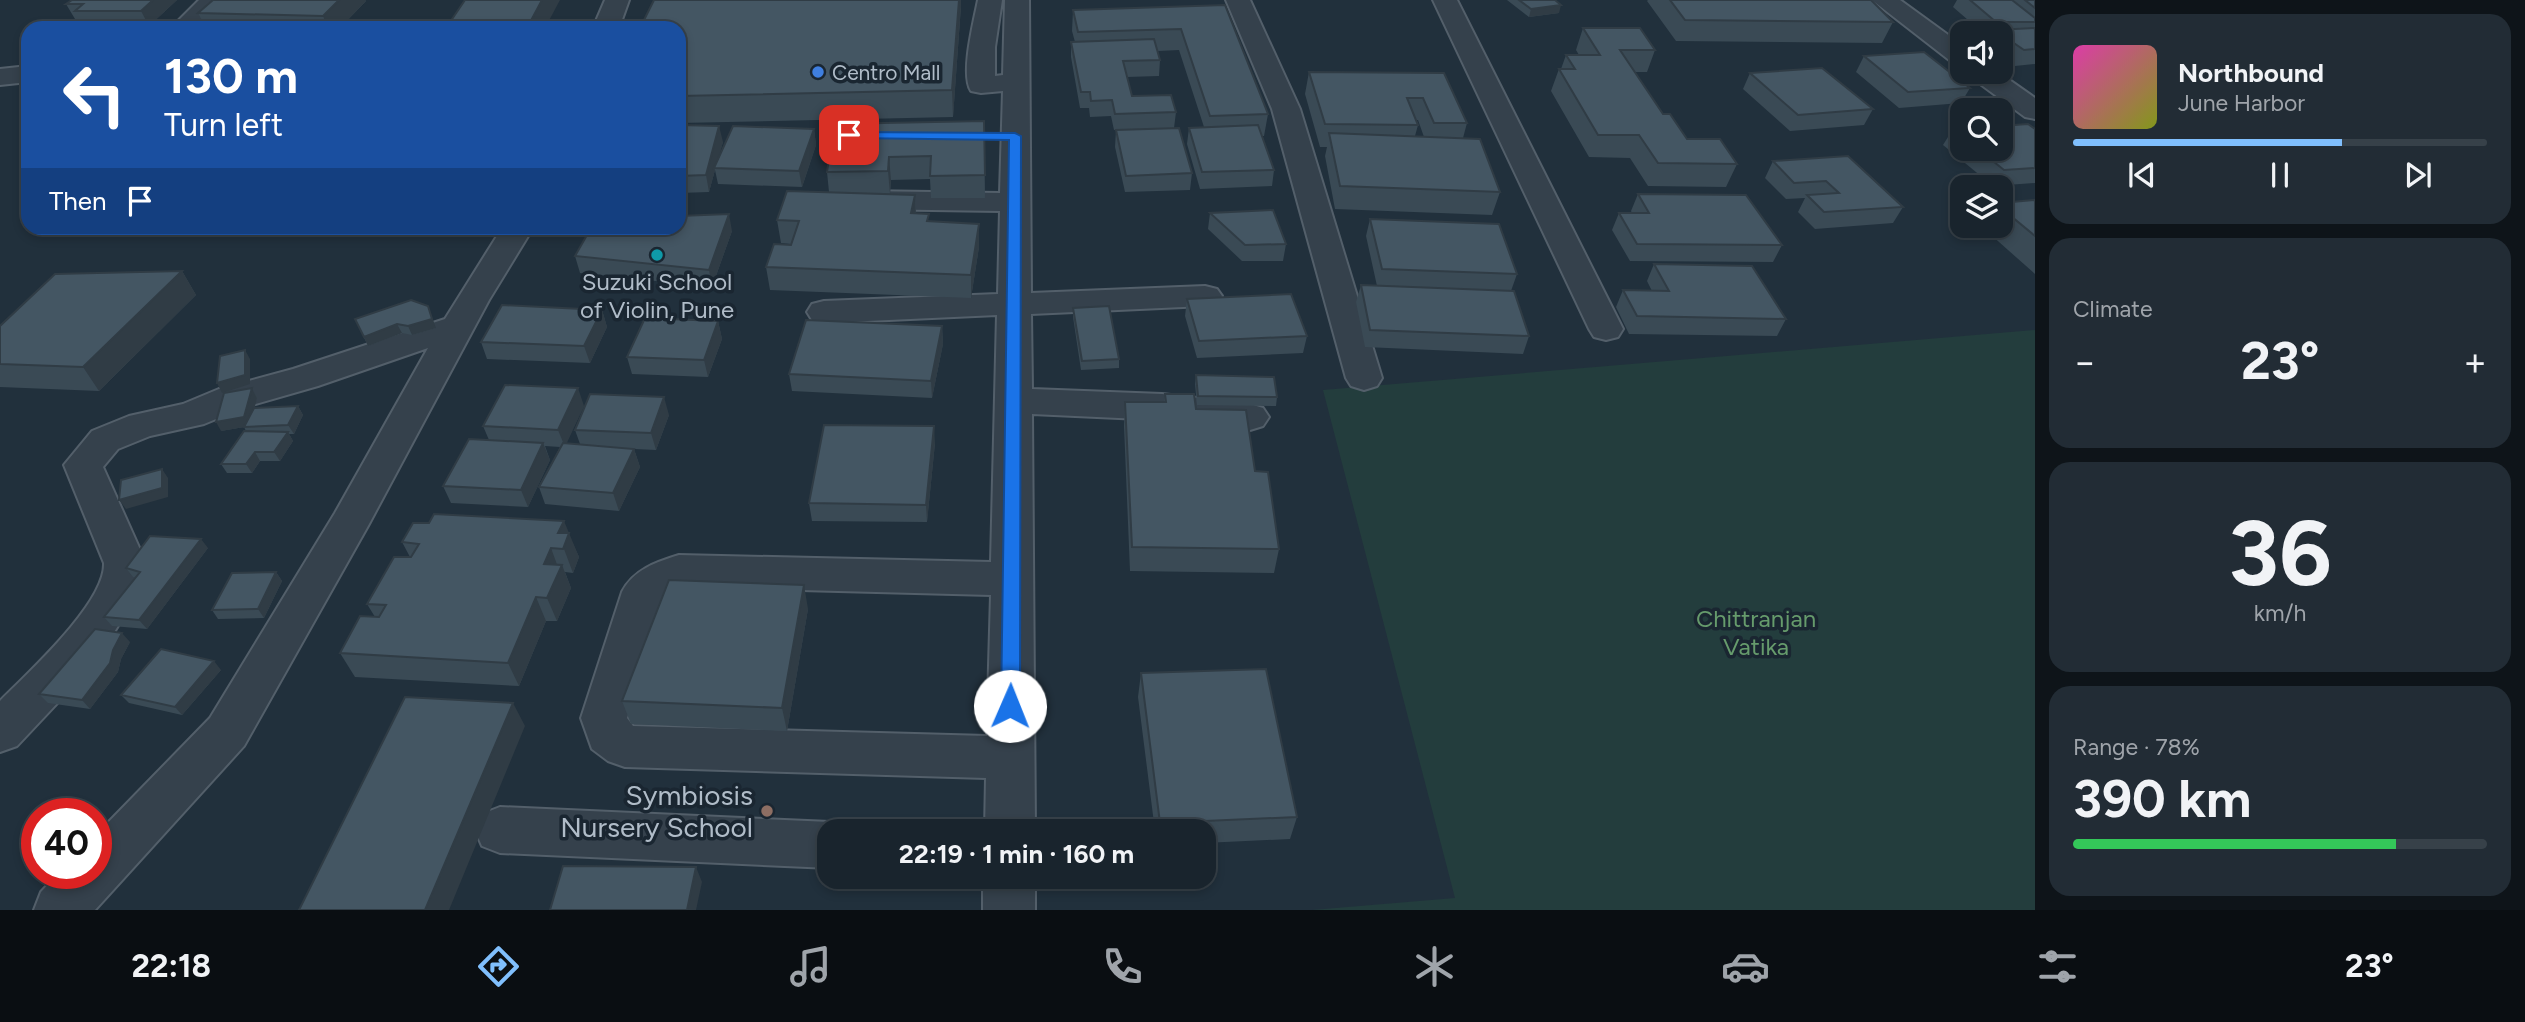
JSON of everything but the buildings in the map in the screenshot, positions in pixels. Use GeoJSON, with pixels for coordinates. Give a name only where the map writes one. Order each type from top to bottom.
{"type":"FeatureCollection","features":[{"type":"Feature","properties":{"kind":"street"},"geometry":{"type":"LineString","coordinates":[[191,21],[213,0]]}},
{"type":"Feature","properties":{"kind":"street"},"geometry":{"type":"LineString","coordinates":[[588,21],[595,0]]}},
{"type":"Feature","properties":{"kind":"street"},"geometry":{"type":"LineString","coordinates":[[609,21],[617,0]]}},
{"type":"Feature","properties":{"kind":"street"},"geometry":{"type":"LineString","coordinates":[[990,0],[982,47],[981,85],[1016,82]]}},
{"type":"Feature","properties":{"kind":"street"},"geometry":{"type":"LineString","coordinates":[[1010,819],[1015,202],[1004,136],[1016,82],[1017,0]]}},
{"type":"Feature","properties":{"kind":"street"},"geometry":{"type":"LineString","coordinates":[[1238,0],[1286,109],[1364,379]]}},
{"type":"Feature","properties":{"kind":"street"},"geometry":{"type":"LineString","coordinates":[[1445,0],[1606,329]]}},
{"type":"Feature","properties":{"kind":"street"},"geometry":{"type":"LineString","coordinates":[[1884,0],[1950,48]]}},
{"type":"Feature","properties":{"kind":"street"},"geometry":{"type":"LineString","coordinates":[[0,77],[21,75]]}},
{"type":"Feature","properties":{"kind":"street"},"geometry":{"type":"LineString","coordinates":[[1998,84],[2035,111]]}},
{"type":"Feature","properties":{"kind":"street"},"geometry":{"type":"LineString","coordinates":[[848,200],[1015,202]]}},
{"type":"Feature","properties":{"kind":"street"},"geometry":{"type":"LineString","coordinates":[[112,854],[227,732],[349,524],[458,326],[513,235]]}},
{"type":"Feature","properties":{"kind":"street"},"geometry":{"type":"LineString","coordinates":[[824,312],[1205,296]]}},
{"type":"Feature","properties":{"kind":"street"},"geometry":{"type":"LineString","coordinates":[[0,732],[79,650],[126,579],[125,563],[83,466],[105,440],[142,425],[191,415],[232,398],[305,379],[458,326]]}},
{"type":"Feature","properties":{"kind":"street"},"geometry":{"type":"LineString","coordinates":[[1014,401],[1162,407],[1250,417]]}},
{"type":"Feature","properties":{"kind":"street"},"geometry":{"type":"LineString","coordinates":[[1010,758],[625,746],[609,735],[604,718],[643,592],[659,580],[679,571],[1012,579]]}},
{"type":"Feature","properties":{"kind":"street"},"geometry":{"type":"LineString","coordinates":[[500,830],[817,844]]}},
{"type":"Feature","properties":{"kind":"street"},"geometry":{"type":"LineString","coordinates":[[60,910],[79,889]]}},
{"type":"Feature","properties":{"kind":"street"},"geometry":{"type":"LineString","coordinates":[[1009,889],[1009,910]]}},
{"type":"Feature","properties":{"kind":"green space","name":"Chittranjan Vatika"},"geometry":{"type":"Polygon","coordinates":[[[2035,330],[2035,910],[1312,910],[1455,898],[1323,390],[2035,330]]]}},
{"type":"Feature","properties":{"kind":"place","name":"Centro Mall"},"geometry":{"type":"Point","coordinates":[818,72]}},
{"type":"Feature","properties":{"kind":"place","name":"Suzuki School of Violin, Pune"},"geometry":{"type":"Point","coordinates":[657,255]}},
{"type":"Feature","properties":{"kind":"place","name":"Symbiosis Nursery School"},"geometry":{"type":"Point","coordinates":[767,811]}},
{"type":"Feature","properties":{"kind":"route"},"geometry":{"type":"LineString","coordinates":[[849,135],[1015,136],[1010,706]]}}]}
